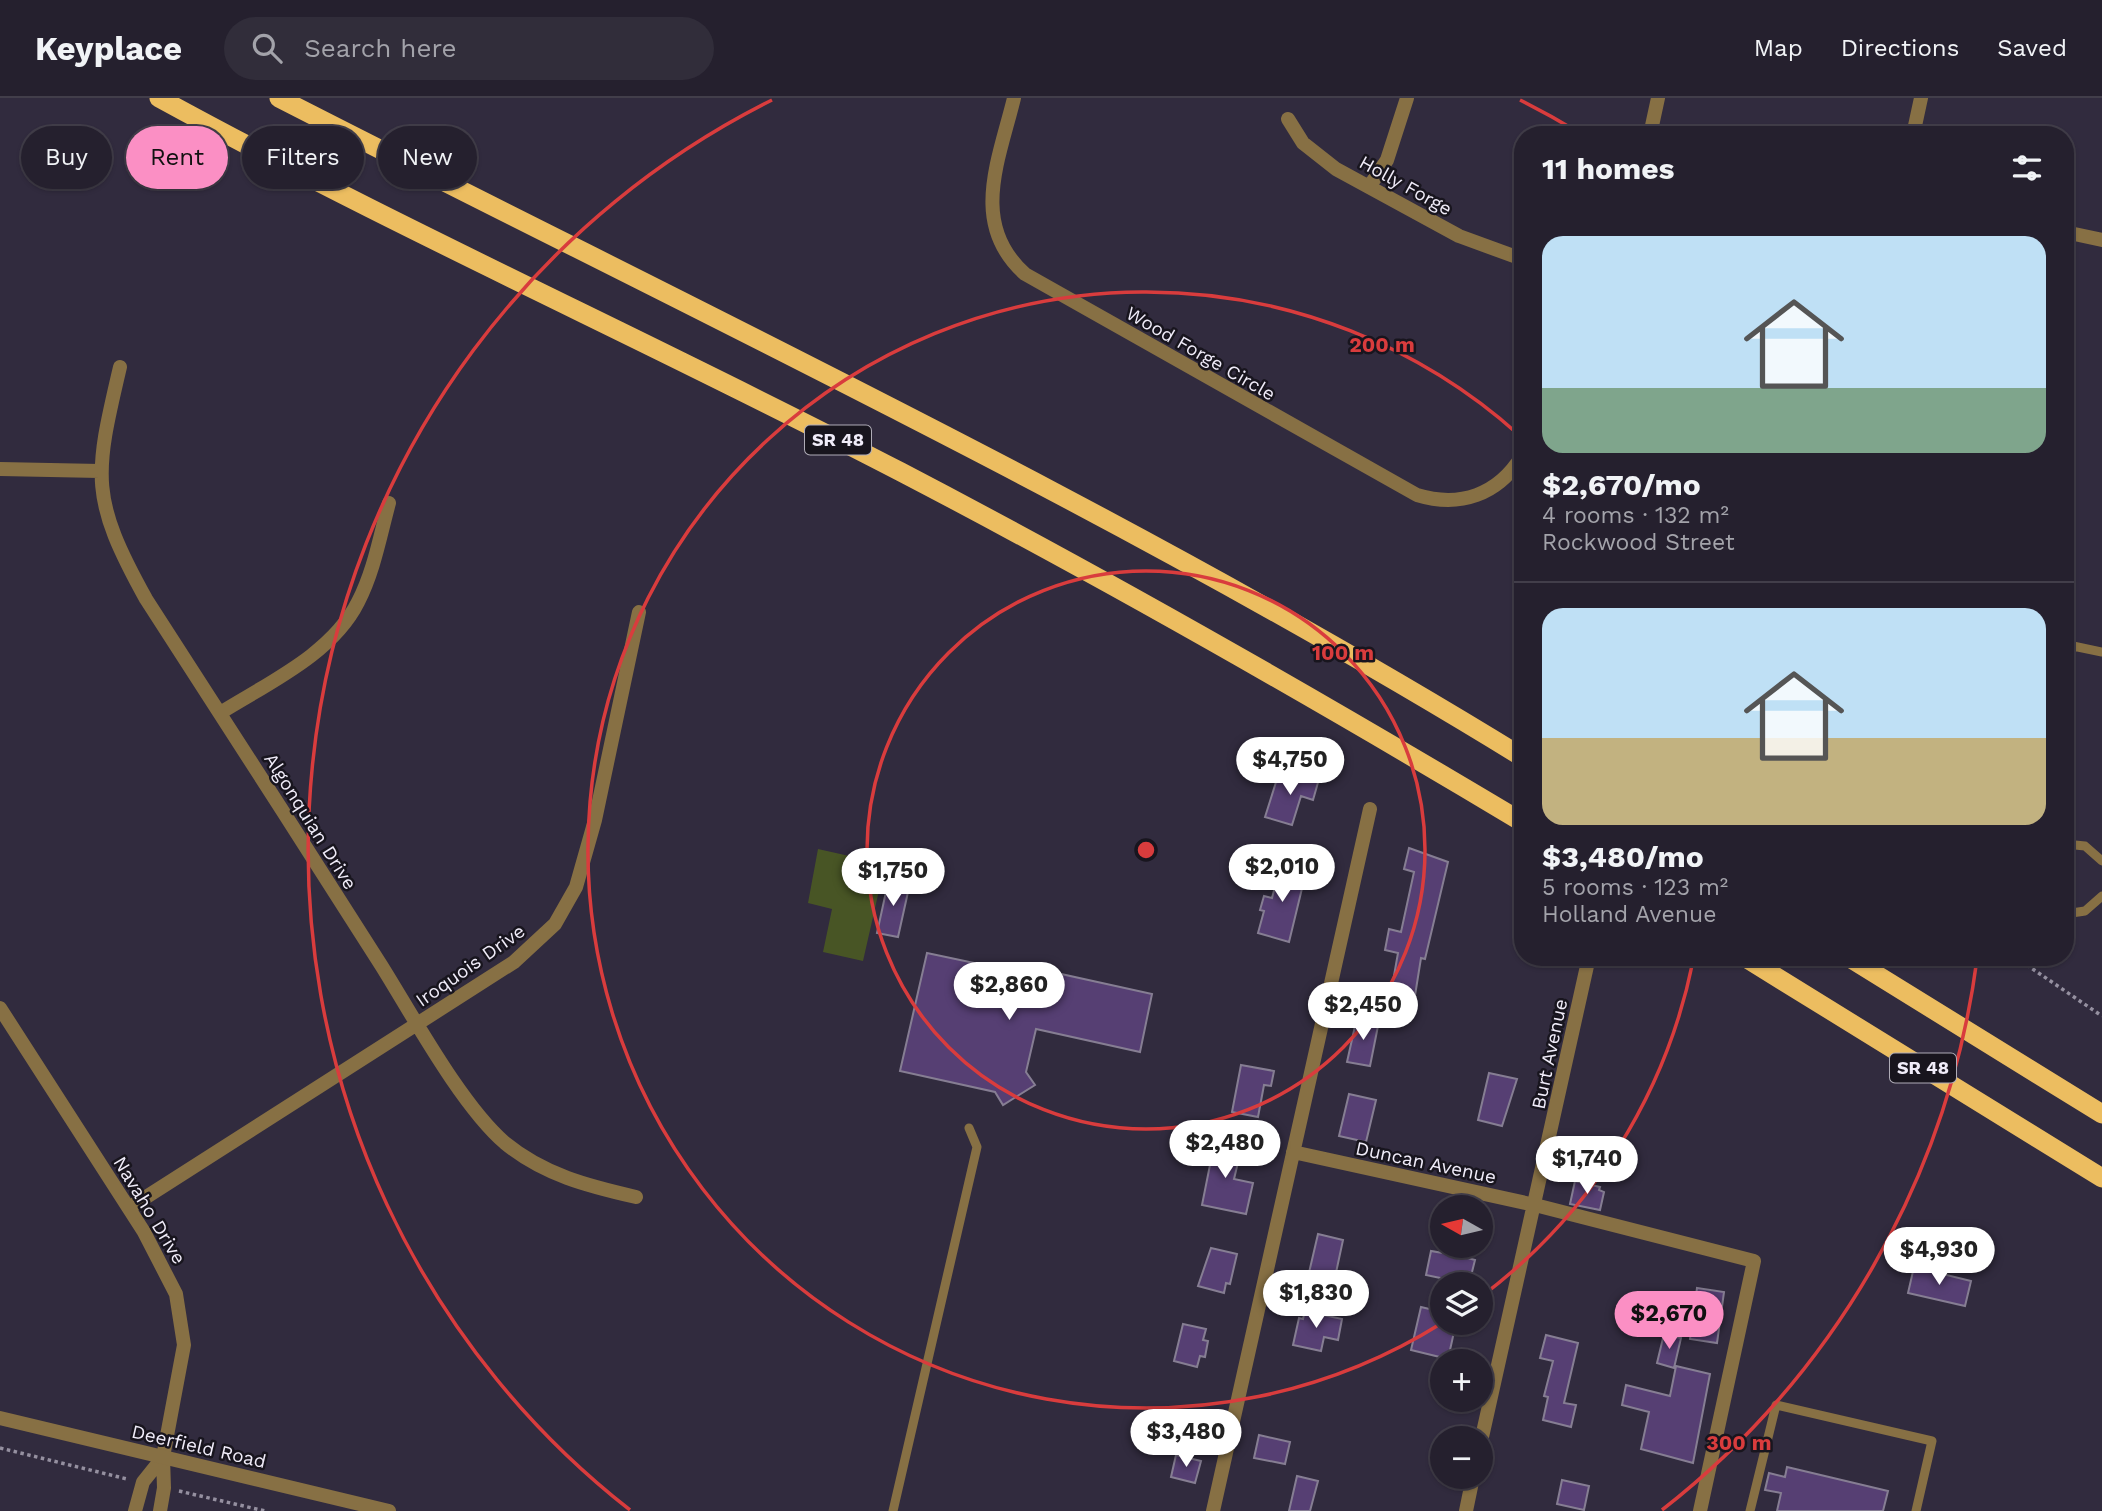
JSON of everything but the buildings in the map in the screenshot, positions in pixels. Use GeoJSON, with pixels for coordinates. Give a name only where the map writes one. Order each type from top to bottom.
{"type":"FeatureCollection","features":[{"type":"Feature","properties":{"kind":"highway","name":"SR 48"},"geometry":{"type":"LineString","coordinates":[[159,98],[401,223],[714,377],[950,498],[1256,665],[1514,817]]}},
{"type":"Feature","properties":{"kind":"highway","name":"SR 48"},"geometry":{"type":"LineString","coordinates":[[279,98],[956,438],[1300,625],[1514,752]]}},
{"type":"Feature","properties":{"kind":"highway","name":"SR 48"},"geometry":{"type":"LineString","coordinates":[[1759,966],[2102,1178]]}},
{"type":"Feature","properties":{"kind":"highway","name":"SR 48"},"geometry":{"type":"LineString","coordinates":[[1863,966],[2102,1114]]}},
{"type":"Feature","properties":{"kind":"street","name":"Wood Forge Circle"},"geometry":{"type":"LineString","coordinates":[[1014,98],[993,187],[991,215],[999,242],[1025,274],[1417,495],[1444,501],[1472,498],[1497,486],[1514,466]]}},
{"type":"Feature","properties":{"kind":"street"},"geometry":{"type":"LineString","coordinates":[[1369,187],[1387,160],[1407,98]]}},
{"type":"Feature","properties":{"kind":"street"},"geometry":{"type":"LineString","coordinates":[[1652,126],[1658,98]]}},
{"type":"Feature","properties":{"kind":"street"},"geometry":{"type":"LineString","coordinates":[[1915,126],[1922,98]]}},
{"type":"Feature","properties":{"kind":"street","name":"Holly Forge"},"geometry":{"type":"LineString","coordinates":[[1288,120],[1313,153],[1369,187],[1459,236],[1514,255]]}},
{"type":"Feature","properties":{"kind":"street"},"geometry":{"type":"LineString","coordinates":[[2074,234],[2102,240]]}},
{"type":"Feature","properties":{"kind":"street","name":"Algonquian Drive"},"geometry":{"type":"LineString","coordinates":[[120,367],[103,440],[100,471],[104,510],[118,549],[146,599],[468,1098],[511,1147],[550,1172],[576,1183],[636,1197]]}},
{"type":"Feature","properties":{"kind":"street"},"geometry":{"type":"LineString","coordinates":[[0,469],[100,471]]}},
{"type":"Feature","properties":{"kind":"street"},"geometry":{"type":"LineString","coordinates":[[220,713],[321,647],[346,620],[359,600],[370,573],[389,503]]}},
{"type":"Feature","properties":{"kind":"street","name":"Iroquois Drive"},"geometry":{"type":"LineString","coordinates":[[129,1208],[514,962],[536,944],[563,912],[576,887],[595,820],[639,612]]}},
{"type":"Feature","properties":{"kind":"street"},"geometry":{"type":"LineString","coordinates":[[1213,1511],[1370,808]]}},
{"type":"Feature","properties":{"kind":"street","name":"Burt Avenue"},"geometry":{"type":"LineString","coordinates":[[1485,1426],[1588,966]]}},
{"type":"Feature","properties":{"kind":"street","name":"Navaho Drive"},"geometry":{"type":"LineString","coordinates":[[0,1008],[129,1208],[165,1268],[176,1294],[182,1321],[181,1372],[163,1457]]}},
{"type":"Feature","properties":{"kind":"street","name":"Duncan Avenue"},"geometry":{"type":"LineString","coordinates":[[1293,1152],[1535,1205],[1754,1261],[1700,1511]]}},
{"type":"Feature","properties":{"kind":"street","name":"Deerfield Road"},"geometry":{"type":"LineString","coordinates":[[0,1418],[389,1511]]}},
{"type":"Feature","properties":{"kind":"street"},"geometry":{"type":"LineString","coordinates":[[135,1511],[143,1482],[163,1457]]}},
{"type":"Feature","properties":{"kind":"street"},"geometry":{"type":"LineString","coordinates":[[160,1511],[164,1488],[163,1457]]}},
{"type":"Feature","properties":{"kind":"street"},"geometry":{"type":"LineString","coordinates":[[1466,1511],[1471,1489]]}},
{"type":"Feature","properties":{"kind":"lane"},"geometry":{"type":"LineString","coordinates":[[2074,646],[2102,652]]}},
{"type":"Feature","properties":{"kind":"lane"},"geometry":{"type":"LineString","coordinates":[[2074,845],[2085,846],[2102,861]]}},
{"type":"Feature","properties":{"kind":"lane"},"geometry":{"type":"LineString","coordinates":[[2074,913],[2085,911],[2102,896]]}},
{"type":"Feature","properties":{"kind":"lane"},"geometry":{"type":"LineString","coordinates":[[893,1511],[977,1147],[969,1128]]}},
{"type":"Feature","properties":{"kind":"lane"},"geometry":{"type":"LineString","coordinates":[[1750,1511],[1776,1405],[1932,1441],[1916,1511]]}},
{"type":"Feature","properties":{"kind":"path"},"geometry":{"type":"LineString","coordinates":[[2028,966],[2102,1016]]}},
{"type":"Feature","properties":{"kind":"green space"},"geometry":{"type":"Polygon","coordinates":[[[818,849],[885,864],[863,961],[823,952],[832,909],[808,903],[818,849]]]}}]}
